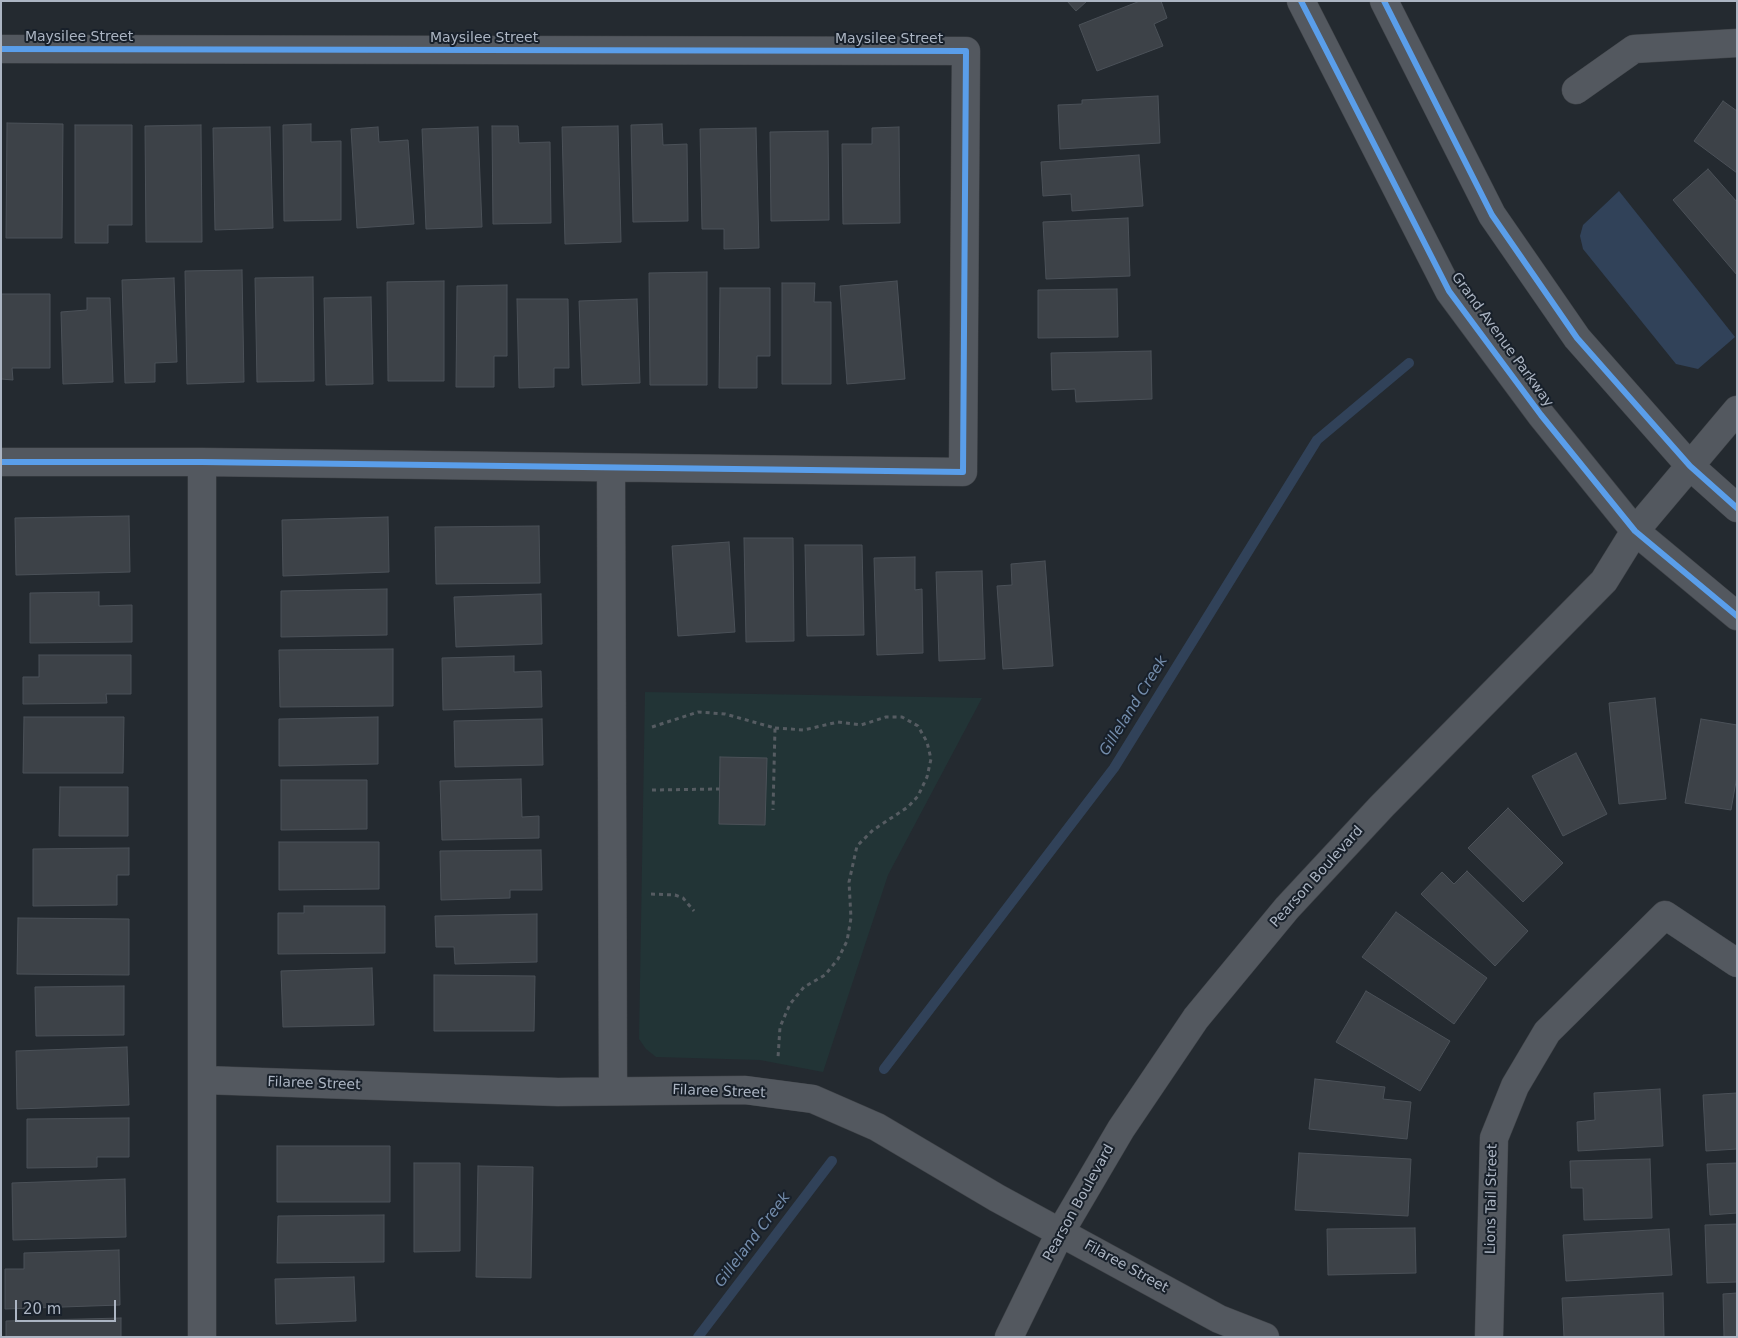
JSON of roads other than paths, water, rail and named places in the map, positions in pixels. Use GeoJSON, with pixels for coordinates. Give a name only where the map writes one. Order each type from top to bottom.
{"type":"FeatureCollection","features":[{"type":"Feature","properties":{"kind":"street","name":"Grand Avenue Parkway"},"geometry":{"type":"LineString","coordinates":[[1301,1],[1449,291],[1541,415],[1635,531],[1737,616]]}},
{"type":"Feature","properties":{"kind":"street"},"geometry":{"type":"LineString","coordinates":[[1384,1],[1492,215],[1578,338],[1690,466],[1737,508]]}},
{"type":"Feature","properties":{"kind":"street"},"geometry":{"type":"LineString","coordinates":[[1576,90],[1634,49],[1737,43]]}},
{"type":"Feature","properties":{"kind":"street","name":"Maysilee Street"},"geometry":{"type":"LineString","coordinates":[[1,49],[966,52],[963,472],[611,468]]}},
{"type":"Feature","properties":{"kind":"street","name":"Pearson Boulevard"},"geometry":{"type":"LineString","coordinates":[[1009,1337],[1061,1231],[1120,1129],[1202,1010],[1287,908],[1362,828],[1604,581],[1635,531],[1737,410]]}},
{"type":"Feature","properties":{"kind":"street"},"geometry":{"type":"LineString","coordinates":[[1,462],[202,462],[611,468],[613,1091]]}},
{"type":"Feature","properties":{"kind":"street"},"geometry":{"type":"LineString","coordinates":[[202,462],[202,1337]]}},
{"type":"Feature","properties":{"kind":"street","name":"Lions Tail Street"},"geometry":{"type":"LineString","coordinates":[[1489,1337],[1494,1138],[1515,1086],[1547,1032],[1666,915],[1737,963]]}},
{"type":"Feature","properties":{"kind":"street","name":"Filaree Street"},"geometry":{"type":"LineString","coordinates":[[203,1080],[558,1092],[745,1090],[813,1099],[877,1127],[997,1198],[1061,1231],[1219,1319],[1265,1337]]}},
{"type":"Feature","properties":{"kind":"water"},"geometry":{"type":"Polygon","coordinates":[[[1619,191],[1735,337],[1698,369],[1676,364],[1583,249],[1580,236],[1583,225],[1619,191]]]}},
{"type":"Feature","properties":{"kind":"waterway","name":"Gilleland Creek"},"geometry":{"type":"LineString","coordinates":[[884,1069],[1114,768],[1317,440],[1409,363]]}},
{"type":"Feature","properties":{"kind":"waterway","name":"Gilleland Creek"},"geometry":{"type":"LineString","coordinates":[[698,1337],[832,1161]]}}]}
